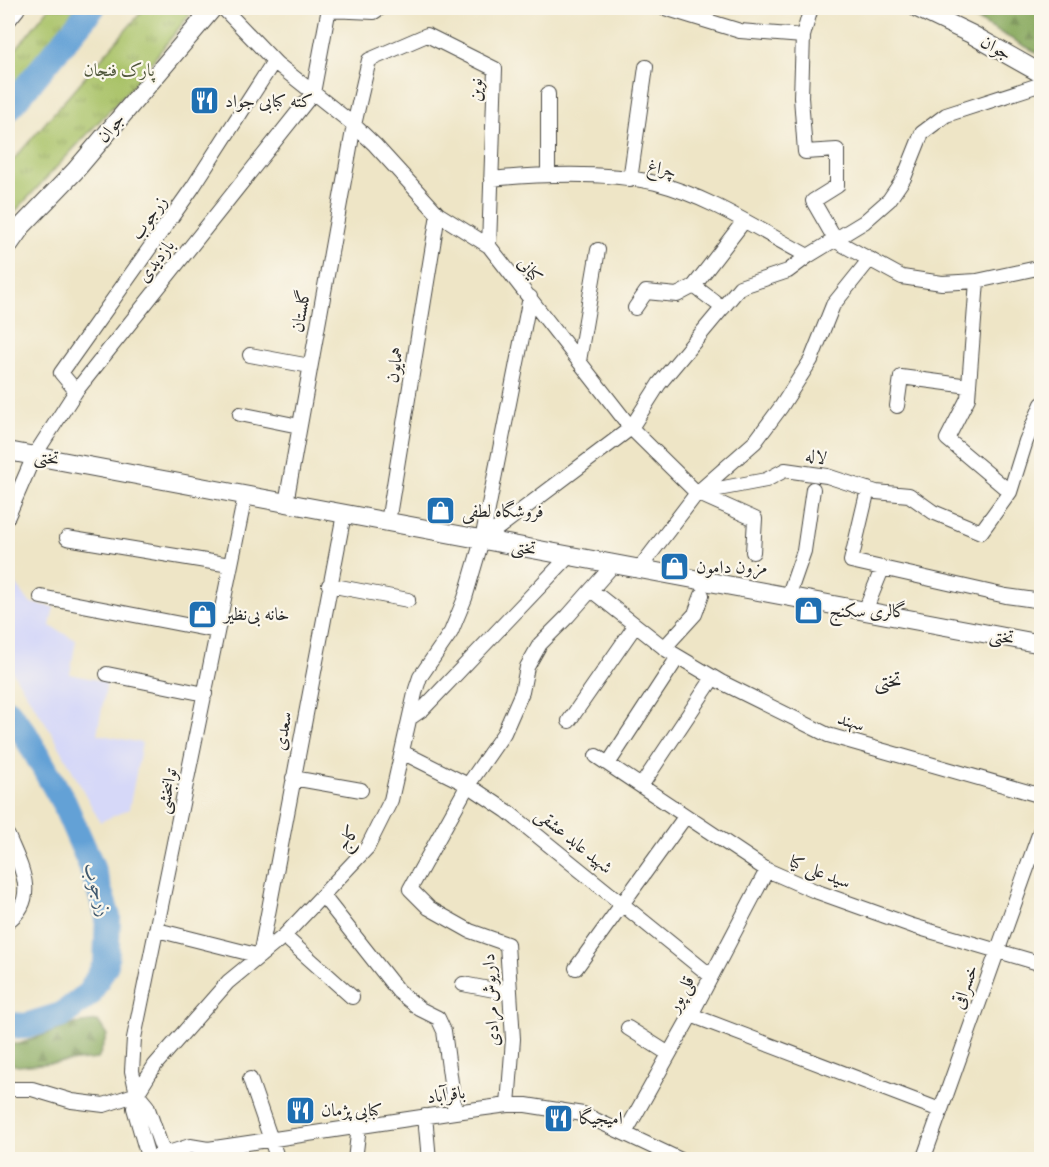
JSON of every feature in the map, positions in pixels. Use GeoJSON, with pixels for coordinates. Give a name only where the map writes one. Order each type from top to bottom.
{"type":"FeatureCollection","features":[{"type":"Feature","properties":{"kind":"main road"},"geometry":{"type":"LineString","coordinates":[[8,18],[16,8]]}},
{"type":"Feature","properties":{"kind":"main road","name":"جوان"},"geometry":{"type":"LineString","coordinates":[[8,246],[22,226],[75,171],[213,8]]}},
{"type":"Feature","properties":{"kind":"main road","name":"جوان"},"geometry":{"type":"LineString","coordinates":[[917,8],[971,34],[1041,74]]}},
{"type":"Feature","properties":{"kind":"main road","name":"تختی"},"geometry":{"type":"LineString","coordinates":[[8,451],[1041,644]]}},
{"type":"Feature","properties":{"kind":"street","name":"کیانی"},"geometry":{"type":"LineString","coordinates":[[223,8],[274,61],[354,125],[375,145],[438,213],[489,246],[631,428],[697,492],[755,519],[753,552]]}},
{"type":"Feature","properties":{"kind":"street"},"geometry":{"type":"LineString","coordinates":[[313,93],[329,9],[374,12],[380,8]]}},
{"type":"Feature","properties":{"kind":"street"},"geometry":{"type":"LineString","coordinates":[[665,8],[718,22],[740,31],[803,36]]}},
{"type":"Feature","properties":{"kind":"street"},"geometry":{"type":"LineString","coordinates":[[811,8],[803,36],[801,97],[805,152],[837,150],[837,186],[813,201],[836,241],[902,277],[942,284],[977,281],[1041,267]]}},
{"type":"Feature","properties":{"kind":"street","name":"نوین"},"geometry":{"type":"LineString","coordinates":[[354,125],[369,60],[427,35],[495,69],[489,246]]}},
{"type":"Feature","properties":{"kind":"street","name":"زرجوب"},"geometry":{"type":"LineString","coordinates":[[76,391],[61,373],[193,187],[274,61]]}},
{"type":"Feature","properties":{"kind":"street"},"geometry":{"type":"LineString","coordinates":[[630,180],[646,67]]}},
{"type":"Feature","properties":{"kind":"street"},"geometry":{"type":"LineString","coordinates":[[482,540],[631,428],[659,384],[741,287],[788,271],[864,222],[889,200],[904,178],[922,133],[946,115],[1041,84]]}},
{"type":"Feature","properties":{"kind":"street","name":"بازدیدی"},"geometry":{"type":"LineString","coordinates":[[8,516],[34,456],[76,391],[313,93]]}},
{"type":"Feature","properties":{"kind":"street"},"geometry":{"type":"LineString","coordinates":[[548,94],[548,175]]}},
{"type":"Feature","properties":{"kind":"street","name":"گلستان"},"geometry":{"type":"LineString","coordinates":[[286,503],[354,125]]}},
{"type":"Feature","properties":{"kind":"street","name":"چراغ"},"geometry":{"type":"LineString","coordinates":[[491,179],[548,175],[655,183],[702,199],[808,256]]}},
{"type":"Feature","properties":{"kind":"street","name":"همایون"},"geometry":{"type":"LineString","coordinates":[[388,522],[438,213]]}},
{"type":"Feature","properties":{"kind":"street"},"geometry":{"type":"LineString","coordinates":[[635,308],[646,292],[677,295],[694,286],[744,221]]}},
{"type":"Feature","properties":{"kind":"street"},"geometry":{"type":"LineString","coordinates":[[579,361],[598,250]]}},
{"type":"Feature","properties":{"kind":"street"},"geometry":{"type":"LineString","coordinates":[[639,569],[697,492],[755,442],[781,407],[810,360],[834,305],[870,259]]}},
{"type":"Feature","properties":{"kind":"street"},"geometry":{"type":"LineString","coordinates":[[977,281],[968,398],[947,439],[1010,492],[1026,441],[1041,404]]}},
{"type":"Feature","properties":{"kind":"street"},"geometry":{"type":"LineString","coordinates":[[694,286],[723,308]]}},
{"type":"Feature","properties":{"kind":"street","name":"کاج"},"geometry":{"type":"LineString","coordinates":[[137,1094],[155,1065],[221,991],[284,936],[367,849],[391,800],[420,677],[451,632],[465,598],[482,540],[530,297]]}},
{"type":"Feature","properties":{"kind":"street"},"geometry":{"type":"LineString","coordinates":[[250,355],[310,366]]}},
{"type":"Feature","properties":{"kind":"street"},"geometry":{"type":"LineString","coordinates":[[897,406],[901,377],[969,386]]}},
{"type":"Feature","properties":{"kind":"street"},"geometry":{"type":"LineString","coordinates":[[240,414],[299,426]]}},
{"type":"Feature","properties":{"kind":"street","name":"لاله"},"geometry":{"type":"LineString","coordinates":[[697,492],[766,480],[785,470],[827,476],[876,492],[909,495],[933,512],[981,532],[1010,492]]}},
{"type":"Feature","properties":{"kind":"street"},"geometry":{"type":"LineString","coordinates":[[789,597],[804,551],[813,489]]}},
{"type":"Feature","properties":{"kind":"street"},"geometry":{"type":"LineString","coordinates":[[868,489],[851,561],[1006,596],[1041,601]]}},
{"type":"Feature","properties":{"kind":"street","name":"توانبخشی"},"geometry":{"type":"LineString","coordinates":[[148,1159],[134,1108],[137,1094],[132,1071],[134,1038],[245,496]]}},
{"type":"Feature","properties":{"kind":"street","name":"سعدی"},"geometry":{"type":"LineString","coordinates":[[260,956],[344,514]]}},
{"type":"Feature","properties":{"kind":"street"},"geometry":{"type":"LineString","coordinates":[[67,537],[230,565]]}},
{"type":"Feature","properties":{"kind":"street"},"geometry":{"type":"LineString","coordinates":[[410,717],[423,709],[569,556]]}},
{"type":"Feature","properties":{"kind":"street"},"geometry":{"type":"LineString","coordinates":[[468,785],[504,733],[522,692],[527,667],[540,644],[614,564]]}},
{"type":"Feature","properties":{"kind":"street"},"geometry":{"type":"LineString","coordinates":[[865,611],[882,569]]}},
{"type":"Feature","properties":{"kind":"street"},"geometry":{"type":"LineString","coordinates":[[329,585],[408,600]]}},
{"type":"Feature","properties":{"kind":"street","name":"سهند"},"geometry":{"type":"LineString","coordinates":[[591,590],[678,657],[714,678],[828,735],[1041,796]]}},
{"type":"Feature","properties":{"kind":"street"},"geometry":{"type":"LineString","coordinates":[[664,648],[694,614],[702,595]]}},
{"type":"Feature","properties":{"kind":"street"},"geometry":{"type":"LineString","coordinates":[[41,597],[217,631]]}},
{"type":"Feature","properties":{"kind":"street"},"geometry":{"type":"LineString","coordinates":[[569,721],[635,626]]}},
{"type":"Feature","properties":{"kind":"street"},"geometry":{"type":"LineString","coordinates":[[608,764],[678,657]]}},
{"type":"Feature","properties":{"kind":"street"},"geometry":{"type":"LineString","coordinates":[[107,674],[205,694]]}},
{"type":"Feature","properties":{"kind":"street"},"geometry":{"type":"LineString","coordinates":[[641,786],[714,678]]}},
{"type":"Feature","properties":{"kind":"street","name":"شهید عابد عشقی"},"geometry":{"type":"LineString","coordinates":[[402,752],[468,785],[507,811],[711,976]]}},
{"type":"Feature","properties":{"kind":"street","name":"سید علی کیا"},"geometry":{"type":"LineString","coordinates":[[596,756],[767,870],[815,891],[913,926],[1041,964]]}},
{"type":"Feature","properties":{"kind":"street"},"geometry":{"type":"LineString","coordinates":[[293,778],[361,790]]}},
{"type":"Feature","properties":{"kind":"street","name":"داریوش مرادی"},"geometry":{"type":"LineString","coordinates":[[468,785],[410,890],[429,908],[470,931],[507,944],[513,1039],[508,1105]]}},
{"type":"Feature","properties":{"kind":"street"},"geometry":{"type":"LineString","coordinates":[[576,968],[685,817]]}},
{"type":"Feature","properties":{"kind":"street","name":"خسراقی"},"geometry":{"type":"LineString","coordinates":[[923,1160],[1041,826]]}},
{"type":"Feature","properties":{"kind":"street"},"geometry":{"type":"LineString","coordinates":[[8,836],[26,883],[24,898],[18,914],[8,921]]}},
{"type":"Feature","properties":{"kind":"street","name":"قلی پور"},"geometry":{"type":"LineString","coordinates":[[625,1133],[692,1015],[767,870]]}},
{"type":"Feature","properties":{"kind":"street"},"geometry":{"type":"LineString","coordinates":[[323,896],[398,991],[420,1009],[438,1018],[444,1031],[455,1112]]}},
{"type":"Feature","properties":{"kind":"street"},"geometry":{"type":"LineString","coordinates":[[157,930],[260,956]]}},
{"type":"Feature","properties":{"kind":"street"},"geometry":{"type":"LineString","coordinates":[[284,936],[352,997]]}},
{"type":"Feature","properties":{"kind":"street"},"geometry":{"type":"LineString","coordinates":[[464,984],[510,993]]}},
{"type":"Feature","properties":{"kind":"street"},"geometry":{"type":"LineString","coordinates":[[692,1015],[940,1110]]}},
{"type":"Feature","properties":{"kind":"street"},"geometry":{"type":"LineString","coordinates":[[628,1028],[669,1054]]}},
{"type":"Feature","properties":{"kind":"street"},"geometry":{"type":"LineString","coordinates":[[250,1079],[278,1160]]}},
{"type":"Feature","properties":{"kind":"street"},"geometry":{"type":"LineString","coordinates":[[8,1089],[32,1089],[72,1101],[104,1105],[137,1094]]}},
{"type":"Feature","properties":{"kind":"street","name":"توانبخشی"},"geometry":{"type":"LineString","coordinates":[[137,1094],[147,1106],[165,1157]]}},
{"type":"Feature","properties":{"kind":"street","name":"باقرآباد"},"geometry":{"type":"LineString","coordinates":[[148,1159],[165,1157],[190,1146],[208,1149],[425,1116],[508,1105],[526,1105],[583,1114],[681,1160]]}},
{"type":"Feature","properties":{"kind":"street"},"geometry":{"type":"LineString","coordinates":[[425,1116],[429,1160]]}},
{"type":"Feature","properties":{"kind":"street"},"geometry":{"type":"LineString","coordinates":[[355,1160],[359,1126]]}},
{"type":"Feature","properties":{"kind":"street"},"geometry":{"type":"LineString","coordinates":[[196,1160],[208,1149]]}},
{"type":"Feature","properties":{"kind":"shaded area"},"geometry":{"type":"Polygon","coordinates":[[[8,573],[30,603],[54,607],[50,626],[76,640],[70,674],[107,682],[97,734],[142,743],[129,809],[100,822],[52,733],[8,665],[8,573]]]}},
{"type":"Feature","properties":{"kind":"green space"},"geometry":{"type":"Polygon","coordinates":[[[49,8],[76,8],[8,92],[8,59],[49,8]]]}},
{"type":"Feature","properties":{"kind":"green space","name":"پارک فنجان"},"geometry":{"type":"Polygon","coordinates":[[[145,8],[195,8],[135,83],[8,219],[8,166],[145,8]]]}},
{"type":"Feature","properties":{"kind":"green space"},"geometry":{"type":"Polygon","coordinates":[[[955,8],[1041,8],[1041,55],[955,8]]]}},
{"type":"Feature","properties":{"kind":"green space"},"geometry":{"type":"Polygon","coordinates":[[[98,1021],[107,1035],[98,1059],[18,1066],[8,1063],[8,1044],[19,1044],[74,1024],[98,1021]]]}},
{"type":"Feature","properties":{"kind":"waterway","name":"زرجوب"},"geometry":{"type":"LineString","coordinates":[[8,109],[92,8]]}},
{"type":"Feature","properties":{"kind":"waterway","name":"زرجوب"},"geometry":{"type":"LineString","coordinates":[[8,712],[25,734],[63,801],[91,865],[108,917],[106,964],[89,994],[62,1015],[26,1026],[8,1025]]}},
{"type":"Feature","properties":{"kind":"place","name":"کته کبابی جواد"},"geometry":{"type":"Point","coordinates":[204,101]}},
{"type":"Feature","properties":{"kind":"place","name":"فروشگاه لطفی"},"geometry":{"type":"Point","coordinates":[441,511]}},
{"type":"Feature","properties":{"kind":"place","name":"مزون دامون"},"geometry":{"type":"Point","coordinates":[675,567]}},
{"type":"Feature","properties":{"kind":"place","name":"گالری سکنج"},"geometry":{"type":"Point","coordinates":[808,611]}},
{"type":"Feature","properties":{"kind":"place","name":"خانه بی‌نظیر"},"geometry":{"type":"Point","coordinates":[203,614]}},
{"type":"Feature","properties":{"kind":"place","name":"کبابی پژمان"},"geometry":{"type":"Point","coordinates":[300,1110]}},
{"type":"Feature","properties":{"kind":"place","name":"امیجیگا"},"geometry":{"type":"Point","coordinates":[558,1118]}},
{"type":"Feature","properties":{"kind":"district","name":"تختی"},"geometry":{"type":"Point","coordinates":[888,681]}}]}
